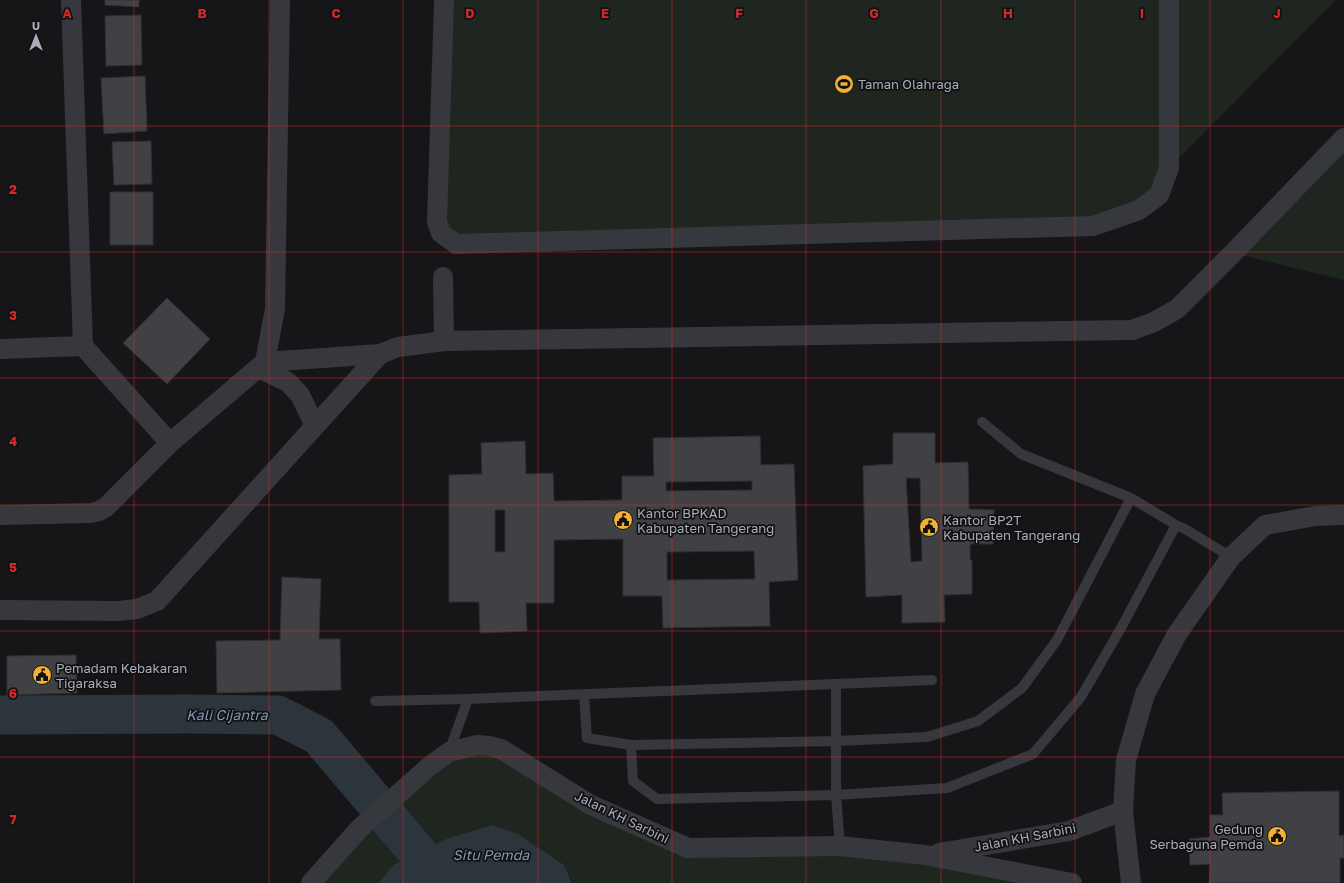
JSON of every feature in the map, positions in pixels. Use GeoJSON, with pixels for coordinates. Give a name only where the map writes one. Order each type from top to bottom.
{"type":"FeatureCollection","features":[{"type":"Feature","properties":{"kind":"street"},"geometry":{"type":"LineString","coordinates":[[71,0],[83,346],[170,443]]}},
{"type":"Feature","properties":{"kind":"street"},"geometry":{"type":"LineString","coordinates":[[262,365],[275,309],[280,0]]}},
{"type":"Feature","properties":{"kind":"street"},"geometry":{"type":"LineString","coordinates":[[444,0],[437,222],[441,233],[456,244],[468,244],[1093,226],[1100,224],[1139,210],[1159,195],[1169,168],[1169,0]]}},
{"type":"Feature","properties":{"kind":"street"},"geometry":{"type":"LineString","coordinates":[[0,515],[91,513],[106,507],[170,443],[262,365],[380,354],[398,347],[444,341],[1132,330],[1154,322],[1177,309],[1344,138]]}},
{"type":"Feature","properties":{"kind":"street"},"geometry":{"type":"LineString","coordinates":[[443,277],[444,341]]}},
{"type":"Feature","properties":{"kind":"street"},"geometry":{"type":"LineString","coordinates":[[0,349],[83,346]]}},
{"type":"Feature","properties":{"kind":"street"},"geometry":{"type":"LineString","coordinates":[[0,610],[137,610],[158,601],[380,354]]}},
{"type":"Feature","properties":{"kind":"street"},"geometry":{"type":"LineString","coordinates":[[262,365],[288,382],[300,395],[315,426]]}},
{"type":"Feature","properties":{"kind":"street"},"geometry":{"type":"LineString","coordinates":[[1130,883],[1123,810],[1126,760],[1145,694],[1177,634],[1231,557],[1265,525],[1316,516],[1344,516]]}},
{"type":"Feature","properties":{"kind":"street","name":"Jalan KH Sarbini"},"geometry":{"type":"LineString","coordinates":[[311,883],[360,828],[431,765],[449,752],[477,745],[501,749],[592,805],[688,848],[840,846],[925,855],[1072,883]]}},
{"type":"Feature","properties":{"kind":"street","name":"Jalan KH Sarbini"},"geometry":{"type":"LineString","coordinates":[[925,855],[1069,831],[1123,810]]}},
{"type":"Feature","properties":{"kind":"lane"},"geometry":{"type":"LineString","coordinates":[[982,422],[1021,454],[1132,498],[1231,557]]}},
{"type":"Feature","properties":{"kind":"lane"},"geometry":{"type":"LineString","coordinates":[[584,695],[587,738],[631,745],[837,741],[927,737],[978,721],[1022,688],[1057,640],[1132,498]]}},
{"type":"Feature","properties":{"kind":"lane"},"geometry":{"type":"LineString","coordinates":[[631,745],[633,781],[657,799],[836,795],[947,788],[1033,754],[1081,697],[1121,628],[1176,525]]}},
{"type":"Feature","properties":{"kind":"lane"},"geometry":{"type":"LineString","coordinates":[[375,701],[468,700],[932,680]]}},
{"type":"Feature","properties":{"kind":"lane"},"geometry":{"type":"LineString","coordinates":[[836,685],[836,795],[840,846]]}},
{"type":"Feature","properties":{"kind":"lane"},"geometry":{"type":"LineString","coordinates":[[449,752],[468,700]]}},
{"type":"Feature","properties":{"kind":"shaded area","name":"Taman Olahraga"},"geometry":{"type":"Polygon","coordinates":[[[435,0],[1336,0],[1169,168],[1159,195],[1093,226],[468,244],[437,222],[435,0]]]}},
{"type":"Feature","properties":{"kind":"shaded area"},"geometry":{"type":"Polygon","coordinates":[[[1344,138],[1344,280],[1233,253],[1344,138]]]}},
{"type":"Feature","properties":{"kind":"shaded area"},"geometry":{"type":"Polygon","coordinates":[[[477,745],[679,845],[840,846],[1061,883],[573,883],[564,865],[446,839],[393,865],[379,883],[311,883],[431,765],[477,745]]]}},
{"type":"Feature","properties":{"kind":"water","name":"Situ Pemda"},"geometry":{"type":"Polygon","coordinates":[[[492,825],[518,834],[564,865],[572,883],[379,883],[393,865],[446,839],[492,825]]]}},
{"type":"Feature","properties":{"kind":"building"},"geometry":{"type":"Polygon","coordinates":[[[105,0],[139,0],[139,7],[105,5],[105,0]]]}},
{"type":"Feature","properties":{"kind":"building"},"geometry":{"type":"Polygon","coordinates":[[[141,15],[142,65],[106,66],[105,16],[141,15]]]}},
{"type":"Feature","properties":{"kind":"building"},"geometry":{"type":"Polygon","coordinates":[[[145,76],[147,131],[104,134],[101,78],[145,76]]]}},
{"type":"Feature","properties":{"kind":"building"},"geometry":{"type":"Polygon","coordinates":[[[151,141],[152,184],[114,185],[112,142],[151,141]]]}},
{"type":"Feature","properties":{"kind":"building"},"geometry":{"type":"Polygon","coordinates":[[[110,192],[153,192],[153,245],[110,245],[110,192]]]}},
{"type":"Feature","properties":{"kind":"building"},"geometry":{"type":"Polygon","coordinates":[[[167,298],[210,339],[167,384],[123,343],[167,298]]]}},
{"type":"Feature","properties":{"kind":"building"},"geometry":{"type":"Polygon","coordinates":[[[893,433],[935,433],[935,463],[968,462],[969,509],[994,510],[993,544],[970,544],[970,560],[972,560],[972,594],[944,595],[945,622],[902,623],[902,595],[866,597],[863,466],[893,464],[893,433]],[[906,478],[911,562],[922,561],[920,478],[906,478]]]}},
{"type":"Feature","properties":{"kind":"building"},"geometry":{"type":"Polygon","coordinates":[[[760,436],[761,465],[794,464],[798,580],[769,582],[770,626],[663,628],[662,596],[623,596],[623,539],[554,540],[554,603],[526,603],[527,631],[480,633],[479,602],[449,602],[449,475],[482,474],[481,443],[525,441],[526,474],[553,473],[554,501],[622,500],[622,476],[654,476],[653,438],[760,436]],[[752,481],[666,482],[666,491],[752,490],[752,481]],[[495,510],[495,552],[505,552],[505,510],[495,510]],[[754,551],[667,552],[667,580],[755,579],[754,551]]]}},
{"type":"Feature","properties":{"kind":"building"},"geometry":{"type":"Polygon","coordinates":[[[282,577],[321,579],[319,639],[340,639],[341,690],[217,693],[216,641],[280,640],[282,577]]]}},
{"type":"Feature","properties":{"kind":"building","name":"Pemadam Kebakaran Tigaraksa"},"geometry":{"type":"Polygon","coordinates":[[[76,655],[77,693],[7,695],[7,656],[76,655]]]}},
{"type":"Feature","properties":{"kind":"building","name":"Gedung Serbaguna Pemda"},"geometry":{"type":"Polygon","coordinates":[[[1339,791],[1339,836],[1344,835],[1344,858],[1340,858],[1340,883],[1209,883],[1210,864],[1190,865],[1189,839],[1210,837],[1210,815],[1223,815],[1222,793],[1339,791]]]}},
{"type":"Feature","properties":{"kind":"waterway","name":"Kali Cijantra"},"geometry":{"type":"LineString","coordinates":[[0,715],[278,715],[319,736],[418,853]]}},
{"type":"Feature","properties":{"kind":"place","name":"Taman Olahraga"},"geometry":{"type":"Point","coordinates":[844,84]}},
{"type":"Feature","properties":{"kind":"place","name":"Kantor BPKAD Kabupaten Tangerang"},"geometry":{"type":"Point","coordinates":[623,520]}},
{"type":"Feature","properties":{"kind":"place","name":"Kantor BP2T Kabupaten Tangerang"},"geometry":{"type":"Point","coordinates":[929,527]}},
{"type":"Feature","properties":{"kind":"place","name":"Pemadam Kebakaran Tigaraksa"},"geometry":{"type":"Point","coordinates":[42,675]}},
{"type":"Feature","properties":{"kind":"place","name":"Gedung Serbaguna Pemda"},"geometry":{"type":"Point","coordinates":[1277,836]}}]}
